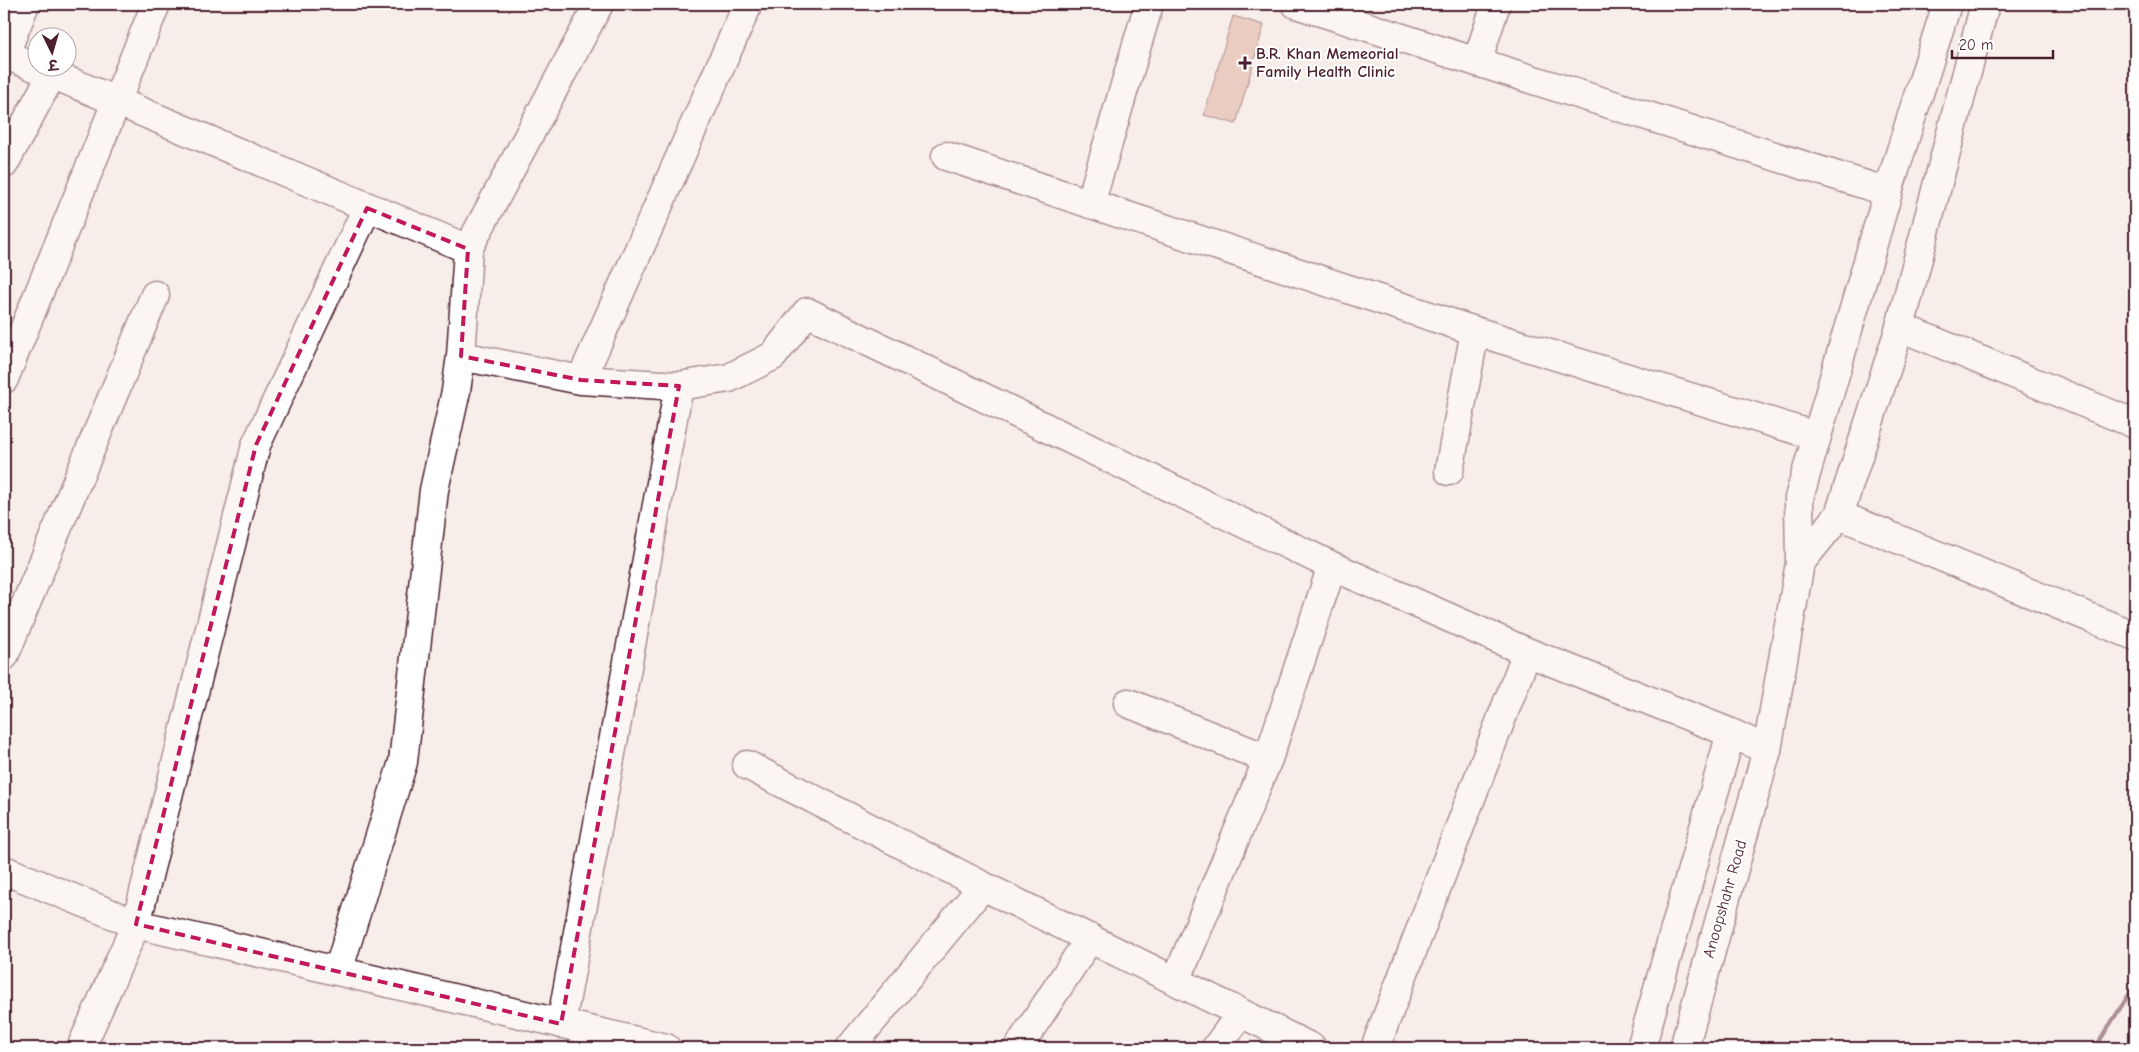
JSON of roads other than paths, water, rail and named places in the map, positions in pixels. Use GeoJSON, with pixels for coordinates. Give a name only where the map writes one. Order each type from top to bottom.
{"type":"FeatureCollection","features":[{"type":"Feature","properties":{"kind":"street"},"geometry":{"type":"LineString","coordinates":[[25,4],[4,54],[28,64]]}},
{"type":"Feature","properties":{"kind":"street"},"geometry":{"type":"LineString","coordinates":[[4,379],[156,4]]}},
{"type":"Feature","properties":{"kind":"street"},"geometry":{"type":"LineString","coordinates":[[338,971],[403,762],[434,490],[456,391],[461,356],[468,249],[599,4]]}},
{"type":"Feature","properties":{"kind":"street"},"geometry":{"type":"LineString","coordinates":[[581,380],[748,4]]}},
{"type":"Feature","properties":{"kind":"street"},"geometry":{"type":"LineString","coordinates":[[1090,204],[1149,4]]}},
{"type":"Feature","properties":{"kind":"street"},"geometry":{"type":"LineString","coordinates":[[1296,4],[1888,192]]}},
{"type":"Feature","properties":{"kind":"street"},"geometry":{"type":"LineString","coordinates":[[1477,62],[1496,4]]}},
{"type":"Feature","properties":{"kind":"street","name":"Anoopshahr Road"},"geometry":{"type":"LineString","coordinates":[[1684,1048],[1767,750],[1800,563],[1799,498],[1888,192],[1947,4]]}},
{"type":"Feature","properties":{"kind":"street"},"geometry":{"type":"LineString","coordinates":[[1800,563],[1839,515],[1900,327],[1985,4]]}},
{"type":"Feature","properties":{"kind":"street"},"geometry":{"type":"LineString","coordinates":[[4,164],[50,78]]}},
{"type":"Feature","properties":{"kind":"street"},"geometry":{"type":"LineString","coordinates":[[61,78],[468,249]]}},
{"type":"Feature","properties":{"kind":"street"},"geometry":{"type":"LineString","coordinates":[[946,156],[1476,331],[1816,436]]}},
{"type":"Feature","properties":{"kind":"street"},"geometry":{"type":"LineString","coordinates":[[81,1048],[136,924],[256,445],[367,208]]}},
{"type":"Feature","properties":{"kind":"street"},"geometry":{"type":"LineString","coordinates":[[4,656],[155,294]]}},
{"type":"Feature","properties":{"kind":"street"},"geometry":{"type":"LineString","coordinates":[[461,356],[581,380],[679,386],[729,378],[773,356],[807,312],[1332,566],[1527,652],[1731,733],[1767,750]]}},
{"type":"Feature","properties":{"kind":"street"},"geometry":{"type":"LineString","coordinates":[[1900,327],[2135,424]]}},
{"type":"Feature","properties":{"kind":"street"},"geometry":{"type":"LineString","coordinates":[[1449,471],[1476,331]]}},
{"type":"Feature","properties":{"kind":"street"},"geometry":{"type":"LineString","coordinates":[[561,1024],[679,386]]}},
{"type":"Feature","properties":{"kind":"street"},"geometry":{"type":"LineString","coordinates":[[1839,515],[2135,636]]}},
{"type":"Feature","properties":{"kind":"street"},"geometry":{"type":"LineString","coordinates":[[1176,981],[1268,759],[1332,566]]}},
{"type":"Feature","properties":{"kind":"street"},"geometry":{"type":"LineString","coordinates":[[1375,1048],[1527,652]]}},
{"type":"Feature","properties":{"kind":"street"},"geometry":{"type":"LineString","coordinates":[[1128,703],[1268,759]]}},
{"type":"Feature","properties":{"kind":"street"},"geometry":{"type":"LineString","coordinates":[[1641,1048],[1731,733]]}},
{"type":"Feature","properties":{"kind":"street"},"geometry":{"type":"LineString","coordinates":[[748,765],[983,886],[1312,1048]]}},
{"type":"Feature","properties":{"kind":"street"},"geometry":{"type":"LineString","coordinates":[[4,870],[136,924],[666,1048]]}},
{"type":"Feature","properties":{"kind":"street"},"geometry":{"type":"LineString","coordinates":[[850,1048],[983,886]]}},
{"type":"Feature","properties":{"kind":"street"},"geometry":{"type":"LineString","coordinates":[[1018,1048],[1090,938]]}},
{"type":"Feature","properties":{"kind":"street"},"geometry":{"type":"LineString","coordinates":[[1216,1048],[1241,1013]]}},
{"type":"Feature","properties":{"kind":"railway"},"geometry":{"type":"LineString","coordinates":[[2095,1048],[2135,985]]}},
{"type":"Feature","properties":{"kind":"place","name":"B.R. Khan Memeorial Family Health Clinic"},"geometry":{"type":"Point","coordinates":[1245,63]}}]}
